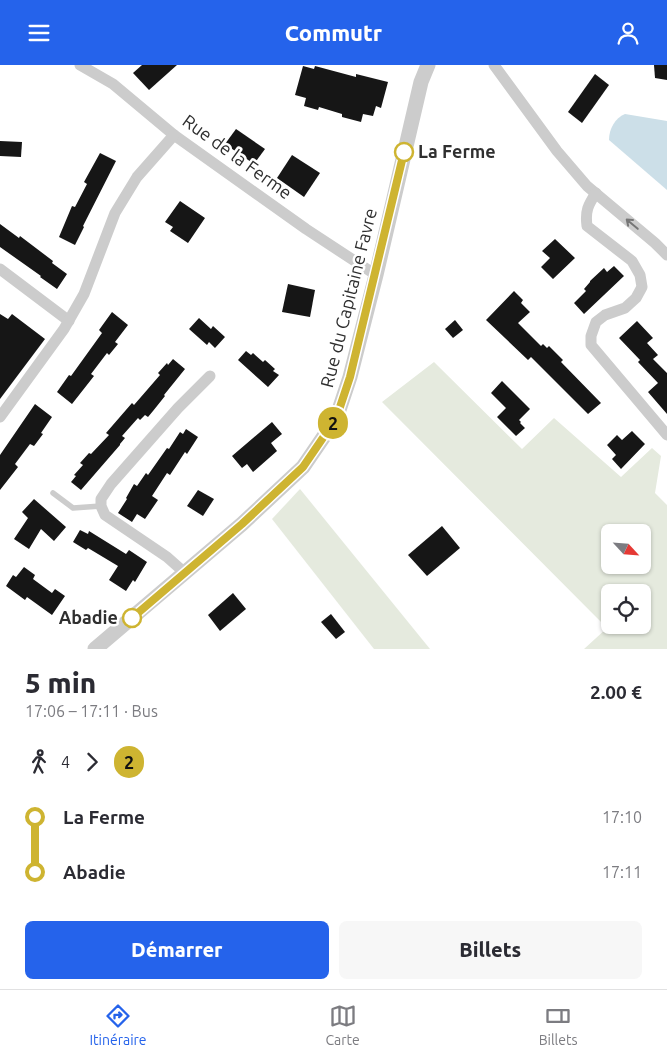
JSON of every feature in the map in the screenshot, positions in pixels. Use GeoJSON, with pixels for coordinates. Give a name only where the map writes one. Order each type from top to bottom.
{"type":"FeatureCollection","features":[{"type":"Feature","properties":{"kind":"street","name":"Rue de la Ferme"},"geometry":{"type":"LineString","coordinates":[[80,65],[113,84],[174,135],[306,229],[376,275]]}},
{"type":"Feature","properties":{"kind":"street","name":"Rue du Capitaine Favre"},"geometry":{"type":"LineString","coordinates":[[95,649],[242,524],[303,467],[318,447],[338,413],[350,377],[421,82],[428,65]]}},
{"type":"Feature","properties":{"kind":"street"},"geometry":{"type":"LineString","coordinates":[[494,65],[557,151],[587,186],[667,255]]}},
{"type":"Feature","properties":{"kind":"street"},"geometry":{"type":"LineString","coordinates":[[0,417],[69,321],[84,293],[115,213],[137,177],[174,135]]}},
{"type":"Feature","properties":{"kind":"street"},"geometry":{"type":"LineString","coordinates":[[596,193],[589,204],[586,216],[587,226],[632,261],[640,275],[642,287],[636,298],[625,308],[605,315],[596,321],[591,337],[591,345],[667,435]]}},
{"type":"Feature","properties":{"kind":"street"},"geometry":{"type":"LineString","coordinates":[[0,269],[69,321]]}},
{"type":"Feature","properties":{"kind":"street"},"geometry":{"type":"LineString","coordinates":[[184,573],[168,557],[105,515],[101,506],[101,499],[111,484],[178,407],[210,376]]}},
{"type":"Feature","properties":{"kind":"lane"},"geometry":{"type":"LineString","coordinates":[[53,493],[73,508],[101,506]]}},
{"type":"Feature","properties":{"kind":"shaded area"},"geometry":{"type":"Polygon","coordinates":[[[625,114],[667,121],[667,190],[609,140],[613,124],[625,114]]]}},
{"type":"Feature","properties":{"kind":"shaded area"},"geometry":{"type":"Polygon","coordinates":[[[434,362],[522,449],[554,418],[621,477],[652,448],[661,456],[655,493],[667,505],[667,649],[584,649],[601,633],[651,634],[651,584],[601,584],[601,622],[382,402],[434,362]]]}},
{"type":"Feature","properties":{"kind":"shaded area"},"geometry":{"type":"Polygon","coordinates":[[[300,489],[430,649],[374,649],[272,519],[300,489]]]}},
{"type":"Feature","properties":{"kind":"building"},"geometry":{"type":"Polygon","coordinates":[[[142,65],[177,65],[149,90],[133,73],[142,65]]]}},
{"type":"Feature","properties":{"kind":"building"},"geometry":{"type":"Polygon","coordinates":[[[654,65],[667,65],[667,80],[655,78],[654,65]]]}},
{"type":"Feature","properties":{"kind":"building"},"geometry":{"type":"Polygon","coordinates":[[[303,66],[314,69],[315,66],[356,77],[356,74],[388,82],[381,108],[376,106],[373,116],[363,114],[361,122],[342,117],[342,114],[319,107],[318,110],[304,106],[306,98],[295,95],[303,66]]]}},
{"type":"Feature","properties":{"kind":"building"},"geometry":{"type":"Polygon","coordinates":[[[595,74],[609,85],[582,123],[568,112],[595,74]]]}},
{"type":"Feature","properties":{"kind":"building"},"geometry":{"type":"Polygon","coordinates":[[[236,129],[265,149],[254,164],[225,144],[236,129]]]}},
{"type":"Feature","properties":{"kind":"building"},"geometry":{"type":"Polygon","coordinates":[[[0,141],[22,142],[21,157],[0,156],[0,141]]]}},
{"type":"Feature","properties":{"kind":"building"},"geometry":{"type":"Polygon","coordinates":[[[100,153],[116,161],[75,245],[59,237],[72,206],[75,207],[87,184],[84,182],[100,153]]]}},
{"type":"Feature","properties":{"kind":"building"},"geometry":{"type":"Polygon","coordinates":[[[292,155],[320,173],[304,197],[277,178],[292,155]]]}},
{"type":"Feature","properties":{"kind":"building"},"geometry":{"type":"Polygon","coordinates":[[[180,201],[205,218],[188,243],[170,231],[173,227],[165,222],[180,201]]]}},
{"type":"Feature","properties":{"kind":"building"},"geometry":{"type":"Polygon","coordinates":[[[0,224],[19,238],[20,236],[67,274],[57,289],[0,247],[0,224]]]}},
{"type":"Feature","properties":{"kind":"building"},"geometry":{"type":"Polygon","coordinates":[[[555,239],[575,258],[553,279],[541,267],[550,258],[542,251],[555,239]]]}},
{"type":"Feature","properties":{"kind":"building"},"geometry":{"type":"Polygon","coordinates":[[[614,266],[624,276],[584,314],[574,303],[586,291],[584,289],[590,281],[604,268],[607,272],[614,266]]]}},
{"type":"Feature","properties":{"kind":"building"},"geometry":{"type":"Polygon","coordinates":[[[288,284],[315,290],[310,317],[282,312],[288,284]]]}},
{"type":"Feature","properties":{"kind":"building"},"geometry":{"type":"Polygon","coordinates":[[[514,291],[523,300],[521,303],[530,312],[518,323],[541,346],[543,344],[547,348],[549,346],[563,360],[561,362],[601,403],[588,414],[531,357],[528,360],[486,320],[514,291]]]}},
{"type":"Feature","properties":{"kind":"building"},"geometry":{"type":"Polygon","coordinates":[[[112,312],[128,325],[115,342],[118,344],[109,355],[107,353],[91,374],[94,376],[72,404],[57,392],[102,333],[99,330],[112,312]]]}},
{"type":"Feature","properties":{"kind":"building"},"geometry":{"type":"Polygon","coordinates":[[[0,314],[8,319],[12,314],[45,339],[0,399],[0,314]]]}},
{"type":"Feature","properties":{"kind":"building"},"geometry":{"type":"Polygon","coordinates":[[[199,318],[211,329],[213,326],[225,337],[215,348],[209,342],[207,345],[189,329],[199,318]]]}},
{"type":"Feature","properties":{"kind":"building"},"geometry":{"type":"Polygon","coordinates":[[[455,320],[463,330],[453,338],[445,329],[455,320]]]}},
{"type":"Feature","properties":{"kind":"building"},"geometry":{"type":"Polygon","coordinates":[[[637,321],[653,338],[647,343],[658,355],[653,359],[667,373],[667,414],[648,392],[658,383],[619,338],[637,321]]]}},
{"type":"Feature","properties":{"kind":"building"},"geometry":{"type":"Polygon","coordinates":[[[246,351],[251,355],[253,353],[263,362],[265,360],[275,369],[273,371],[279,375],[268,387],[238,360],[246,351]]]}},
{"type":"Feature","properties":{"kind":"building"},"geometry":{"type":"Polygon","coordinates":[[[173,359],[185,369],[148,417],[145,415],[140,420],[138,418],[122,436],[125,438],[120,445],[81,490],[71,482],[76,476],[74,475],[83,465],[80,463],[109,435],[106,433],[132,403],[134,405],[160,375],[158,373],[173,359]]]}},
{"type":"Feature","properties":{"kind":"building"},"geometry":{"type":"Polygon","coordinates":[[[502,381],[530,409],[519,420],[525,428],[516,436],[497,417],[506,408],[491,393],[502,381]]]}},
{"type":"Feature","properties":{"kind":"building"},"geometry":{"type":"Polygon","coordinates":[[[35,404],[52,417],[34,446],[30,444],[15,464],[18,467],[0,490],[0,455],[35,404]]]}},
{"type":"Feature","properties":{"kind":"building"},"geometry":{"type":"Polygon","coordinates":[[[272,422],[282,434],[271,443],[277,451],[253,472],[247,464],[242,468],[232,456],[272,422]]]}},
{"type":"Feature","properties":{"kind":"building"},"geometry":{"type":"Polygon","coordinates":[[[186,429],[198,437],[187,454],[185,452],[170,475],[167,473],[152,496],[158,500],[145,519],[137,514],[132,522],[118,513],[134,484],[137,486],[146,473],[148,475],[180,432],[183,434],[186,429]]]}},
{"type":"Feature","properties":{"kind":"building"},"geometry":{"type":"Polygon","coordinates":[[[632,431],[645,444],[621,469],[612,459],[616,455],[607,445],[617,435],[622,440],[632,431]]]}},
{"type":"Feature","properties":{"kind":"building"},"geometry":{"type":"Polygon","coordinates":[[[198,490],[214,499],[203,516],[187,506],[198,490]]]}},
{"type":"Feature","properties":{"kind":"building"},"geometry":{"type":"Polygon","coordinates":[[[34,499],[66,527],[54,541],[41,529],[29,549],[14,539],[28,518],[22,512],[34,499]]]}},
{"type":"Feature","properties":{"kind":"building"},"geometry":{"type":"Polygon","coordinates":[[[442,526],[460,548],[427,576],[408,555],[442,526]]]}},
{"type":"Feature","properties":{"kind":"building"},"geometry":{"type":"Polygon","coordinates":[[[80,530],[88,534],[89,531],[126,554],[129,550],[147,562],[135,582],[133,580],[126,591],[109,580],[118,566],[88,548],[86,550],[73,542],[80,530]]]}},
{"type":"Feature","properties":{"kind":"building"},"geometry":{"type":"Polygon","coordinates":[[[24,567],[35,575],[33,579],[52,593],[55,589],[65,596],[52,615],[27,597],[25,600],[6,586],[13,575],[16,577],[24,567]]]}},
{"type":"Feature","properties":{"kind":"building"},"geometry":{"type":"Polygon","coordinates":[[[233,593],[246,609],[220,631],[208,615],[233,593]]]}},
{"type":"Feature","properties":{"kind":"building"},"geometry":{"type":"Polygon","coordinates":[[[331,614],[345,632],[336,639],[321,622],[331,614]]]}},
{"type":"Feature","properties":{"kind":"bus line","name":"2"},"geometry":{"type":"LineString","coordinates":[[132,618],[242,524],[303,467],[329,429],[338,413],[350,377],[404,152]]}},
{"type":"Feature","properties":{"kind":"place","name":"La Ferme"},"geometry":{"type":"Point","coordinates":[404,152]}},
{"type":"Feature","properties":{"kind":"place","name":"Abadie"},"geometry":{"type":"Point","coordinates":[132,618]}}]}
